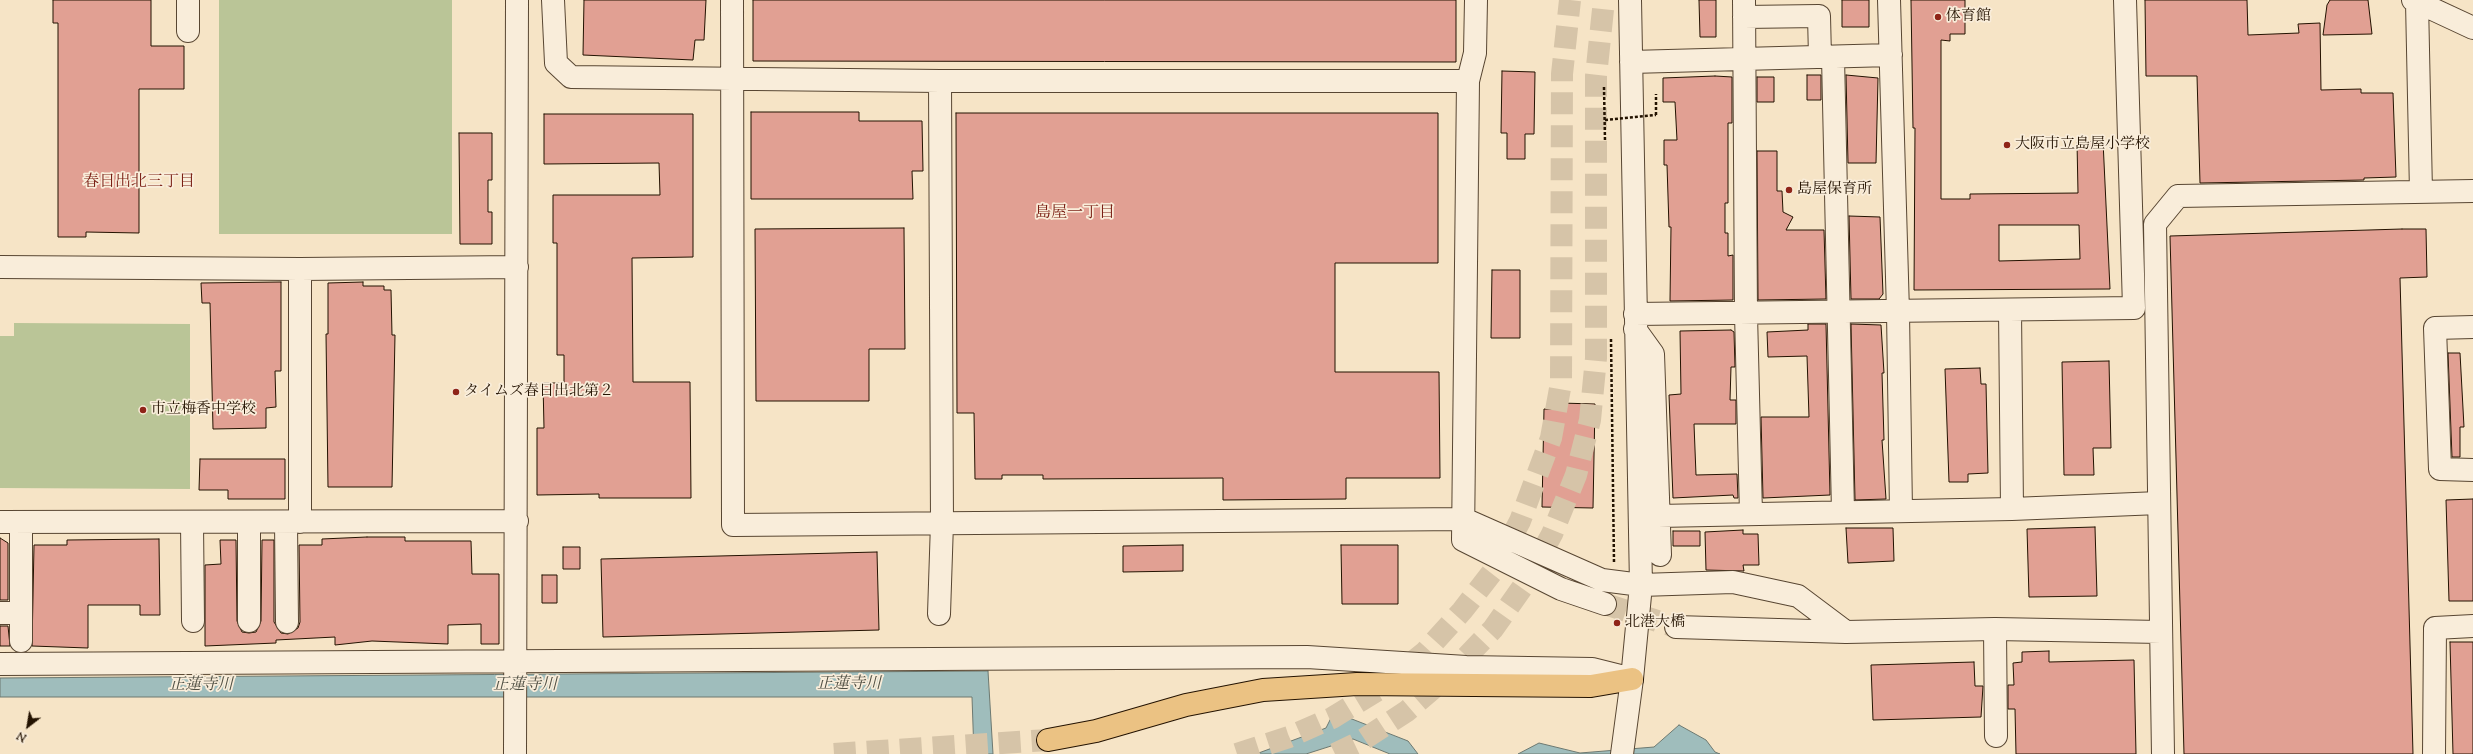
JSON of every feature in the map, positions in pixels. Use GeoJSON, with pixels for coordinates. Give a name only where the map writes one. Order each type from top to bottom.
{"type":"FeatureCollection","features":[{"type":"Feature","properties":{"kind":"highway"},"geometry":{"type":"LineString","coordinates":[[1048,740],[1096,731],[1186,705],[1263,690],[1357,684],[1591,686],[1632,679]]}},
{"type":"Feature","properties":{"kind":"street"},"geometry":{"type":"LineString","coordinates":[[188,0],[188,31]]}},
{"type":"Feature","properties":{"kind":"street"},"geometry":{"type":"LineString","coordinates":[[515,754],[517,521],[517,0]]}},
{"type":"Feature","properties":{"kind":"street"},"geometry":{"type":"LineString","coordinates":[[553,0],[556,63],[570,77],[940,81],[1468,81]]}},
{"type":"Feature","properties":{"kind":"street"},"geometry":{"type":"LineString","coordinates":[[732,0],[733,525],[1464,519],[1602,580],[1641,586],[1733,582],[1798,596],[1846,632]]}},
{"type":"Feature","properties":{"kind":"street"},"geometry":{"type":"LineString","coordinates":[[1476,0],[1476,53],[1468,81],[1464,540],[1561,589],[1605,604]]}},
{"type":"Feature","properties":{"kind":"street"},"geometry":{"type":"LineString","coordinates":[[1622,754],[1632,679],[1641,586],[1630,0]]}},
{"type":"Feature","properties":{"kind":"street"},"geometry":{"type":"LineString","coordinates":[[1889,0],[1898,312],[1900,511]]}},
{"type":"Feature","properties":{"kind":"street"},"geometry":{"type":"LineString","coordinates":[[1635,321],[1746,314],[2134,308],[2125,0]]}},
{"type":"Feature","properties":{"kind":"street"},"geometry":{"type":"LineString","coordinates":[[2421,192],[2415,1],[2473,28]]}},
{"type":"Feature","properties":{"kind":"street"},"geometry":{"type":"LineString","coordinates":[[1751,514],[1746,314],[1744,8],[1819,16],[1826,57],[1840,313],[1843,512]]}},
{"type":"Feature","properties":{"kind":"street"},"geometry":{"type":"LineString","coordinates":[[1631,62],[1891,55]]}},
{"type":"Feature","properties":{"kind":"street"},"geometry":{"type":"LineString","coordinates":[[939,614],[942,523],[940,81]]}},
{"type":"Feature","properties":{"kind":"street"},"geometry":{"type":"LineString","coordinates":[[2163,754],[2155,224],[2178,196],[2473,191]]}},
{"type":"Feature","properties":{"kind":"street"},"geometry":{"type":"LineString","coordinates":[[0,267],[300,269],[517,266]]}},
{"type":"Feature","properties":{"kind":"street"},"geometry":{"type":"LineString","coordinates":[[287,622],[293,522],[300,269]]}},
{"type":"Feature","properties":{"kind":"street"},"geometry":{"type":"LineString","coordinates":[[2010,310],[2012,509]]}},
{"type":"Feature","properties":{"kind":"street"},"geometry":{"type":"LineString","coordinates":[[1635,321],[1653,354],[1660,554]]}},
{"type":"Feature","properties":{"kind":"street"},"geometry":{"type":"LineString","coordinates":[[2473,327],[2435,328],[2440,469],[2473,470]]}},
{"type":"Feature","properties":{"kind":"street"},"geometry":{"type":"LineString","coordinates":[[1658,516],[2012,509],[2159,503]]}},
{"type":"Feature","properties":{"kind":"street"},"geometry":{"type":"LineString","coordinates":[[21,641],[11,613],[10,522],[517,521]]}},
{"type":"Feature","properties":{"kind":"street"},"geometry":{"type":"LineString","coordinates":[[192,522],[193,621]]}},
{"type":"Feature","properties":{"kind":"street"},"geometry":{"type":"LineString","coordinates":[[249,522],[249,622]]}},
{"type":"Feature","properties":{"kind":"street"},"geometry":{"type":"LineString","coordinates":[[1676,626],[1846,632],[1995,629],[2161,632]]}},
{"type":"Feature","properties":{"kind":"street"},"geometry":{"type":"LineString","coordinates":[[2434,754],[2435,628],[2473,626]]}},
{"type":"Feature","properties":{"kind":"street"},"geometry":{"type":"LineString","coordinates":[[1995,629],[1996,736]]}},
{"type":"Feature","properties":{"kind":"street"},"geometry":{"type":"LineString","coordinates":[[0,664],[515,660],[1307,657],[1466,667],[1592,669],[1632,679]]}},
{"type":"Feature","properties":{"kind":"path"},"geometry":{"type":"LineString","coordinates":[[1604,87],[1605,141]]}},
{"type":"Feature","properties":{"kind":"path"},"geometry":{"type":"LineString","coordinates":[[1604,120],[1656,115],[1656,94]]}},
{"type":"Feature","properties":{"kind":"path"},"geometry":{"type":"LineString","coordinates":[[1611,339],[1614,568]]}},
{"type":"Feature","properties":{"kind":"green space"},"geometry":{"type":"Polygon","coordinates":[[[219,0],[452,0],[452,234],[219,234],[219,0]]]}},
{"type":"Feature","properties":{"kind":"green space"},"geometry":{"type":"Polygon","coordinates":[[[14,323],[190,324],[190,489],[0,488],[0,336],[14,336],[14,323]]]}},
{"type":"Feature","properties":{"kind":"water","name":"正蓮寺川"},"geometry":{"type":"Polygon","coordinates":[[[988,671],[993,754],[974,754],[972,697],[0,697],[0,678],[988,671]]]}},
{"type":"Feature","properties":{"kind":"water"},"geometry":{"type":"Polygon","coordinates":[[[1334,712],[1408,741],[1418,754],[1390,754],[1353,739],[1306,754],[1256,754],[1326,728],[1334,712]]]}},
{"type":"Feature","properties":{"kind":"water"},"geometry":{"type":"Polygon","coordinates":[[[1679,725],[1706,740],[1715,752],[1720,754],[1518,754],[1539,743],[1580,753],[1654,747],[1679,725]]]}},
{"type":"Feature","properties":{"kind":"building"},"geometry":{"type":"Polygon","coordinates":[[[53,0],[151,0],[151,46],[184,46],[184,89],[139,89],[139,233],[86,232],[86,237],[58,237],[58,23],[53,23],[53,0]]]}},
{"type":"Feature","properties":{"kind":"building"},"geometry":{"type":"Polygon","coordinates":[[[584,0],[706,0],[704,40],[695,40],[693,60],[583,55],[584,0]]]}},
{"type":"Feature","properties":{"kind":"building"},"geometry":{"type":"Polygon","coordinates":[[[753,0],[1456,0],[1456,62],[753,61],[753,0]]]}},
{"type":"Feature","properties":{"kind":"building"},"geometry":{"type":"Polygon","coordinates":[[[1699,0],[1716,0],[1716,37],[1700,37],[1699,0]]]}},
{"type":"Feature","properties":{"kind":"building"},"geometry":{"type":"Polygon","coordinates":[[[1842,0],[1869,0],[1869,27],[1842,27],[1842,0]]]}},
{"type":"Feature","properties":{"kind":"building"},"geometry":{"type":"Polygon","coordinates":[[[1911,0],[1965,0],[1965,34],[1950,34],[1950,41],[1941,40],[1941,199],[1970,199],[1970,194],[2078,193],[2077,142],[2103,141],[2110,289],[1914,290],[1915,128],[1913,128],[1911,0]],[[1999,225],[1999,261],[2080,259],[2079,225],[1999,225]]]}},
{"type":"Feature","properties":{"kind":"building"},"geometry":{"type":"Polygon","coordinates":[[[2145,0],[2247,0],[2248,35],[2299,33],[2298,24],[2320,23],[2321,90],[2361,89],[2361,93],[2393,93],[2396,177],[2364,178],[2364,180],[2200,183],[2197,76],[2146,76],[2145,0]]]}},
{"type":"Feature","properties":{"kind":"building"},"geometry":{"type":"Polygon","coordinates":[[[2330,0],[2368,0],[2372,34],[2323,35],[2327,5],[2330,0]]]}},
{"type":"Feature","properties":{"kind":"building"},"geometry":{"type":"Polygon","coordinates":[[[1502,71],[1535,72],[1534,134],[1525,134],[1525,159],[1507,159],[1507,133],[1501,133],[1502,71]]]}},
{"type":"Feature","properties":{"kind":"building"},"geometry":{"type":"Polygon","coordinates":[[[1807,75],[1821,75],[1821,100],[1807,100],[1807,75]]]}},
{"type":"Feature","properties":{"kind":"building"},"geometry":{"type":"Polygon","coordinates":[[[1846,75],[1878,78],[1876,163],[1848,163],[1846,75]]]}},
{"type":"Feature","properties":{"kind":"building"},"geometry":{"type":"Polygon","coordinates":[[[1715,76],[1732,77],[1732,123],[1728,123],[1728,203],[1725,203],[1725,233],[1728,233],[1728,256],[1733,255],[1733,300],[1670,301],[1671,227],[1669,227],[1667,165],[1664,165],[1664,140],[1677,140],[1675,102],[1663,102],[1663,78],[1715,76]]]}},
{"type":"Feature","properties":{"kind":"building"},"geometry":{"type":"Polygon","coordinates":[[[1757,77],[1774,77],[1774,102],[1757,102],[1757,77]]]}},
{"type":"Feature","properties":{"kind":"building"},"geometry":{"type":"Polygon","coordinates":[[[751,112],[859,112],[859,121],[922,121],[923,171],[912,171],[913,199],[751,199],[751,112]]]}},
{"type":"Feature","properties":{"kind":"building"},"geometry":{"type":"Polygon","coordinates":[[[956,113],[1438,113],[1438,263],[1335,263],[1335,372],[1439,372],[1440,478],[1346,478],[1346,499],[1223,500],[1223,478],[1043,479],[1043,475],[1002,475],[1002,479],[975,479],[974,413],[957,413],[956,113]]]}},
{"type":"Feature","properties":{"kind":"building"},"geometry":{"type":"Polygon","coordinates":[[[544,114],[693,114],[693,257],[632,258],[633,382],[690,382],[691,498],[599,498],[599,494],[537,495],[537,428],[544,428],[543,383],[564,383],[564,355],[557,355],[557,243],[553,243],[553,195],[660,195],[659,163],[544,164],[544,114]]]}},
{"type":"Feature","properties":{"kind":"building"},"geometry":{"type":"Polygon","coordinates":[[[459,133],[492,133],[492,180],[488,180],[488,212],[492,212],[492,244],[460,244],[459,133]]]}},
{"type":"Feature","properties":{"kind":"building"},"geometry":{"type":"Polygon","coordinates":[[[1757,151],[1777,151],[1777,191],[1782,191],[1783,212],[1793,217],[1786,230],[1824,230],[1826,299],[1758,300],[1757,151]]]}},
{"type":"Feature","properties":{"kind":"building"},"geometry":{"type":"Polygon","coordinates":[[[1849,216],[1880,217],[1883,294],[1879,299],[1851,299],[1849,216]]]}},
{"type":"Feature","properties":{"kind":"building"},"geometry":{"type":"Polygon","coordinates":[[[904,228],[905,349],[869,349],[869,401],[756,401],[755,229],[904,228]]]}},
{"type":"Feature","properties":{"kind":"building"},"geometry":{"type":"Polygon","coordinates":[[[2426,229],[2427,277],[2400,278],[2413,754],[2184,754],[2170,236],[2426,229]]]}},
{"type":"Feature","properties":{"kind":"building"},"geometry":{"type":"Polygon","coordinates":[[[1492,270],[1520,270],[1520,338],[1491,338],[1492,270]]]}},
{"type":"Feature","properties":{"kind":"building"},"geometry":{"type":"Polygon","coordinates":[[[281,282],[281,371],[275,371],[276,407],[266,408],[266,428],[213,429],[210,303],[202,303],[201,283],[281,282]]]}},
{"type":"Feature","properties":{"kind":"building"},"geometry":{"type":"Polygon","coordinates":[[[363,282],[363,286],[384,286],[384,290],[391,290],[392,335],[395,335],[392,487],[328,487],[326,334],[328,334],[328,283],[363,282]]]}},
{"type":"Feature","properties":{"kind":"building"},"geometry":{"type":"Polygon","coordinates":[[[1808,324],[1826,324],[1830,495],[1763,498],[1761,417],[1809,417],[1807,356],[1768,357],[1767,332],[1808,330],[1808,324]]]}},
{"type":"Feature","properties":{"kind":"building"},"geometry":{"type":"Polygon","coordinates":[[[1851,324],[1881,325],[1884,373],[1882,373],[1884,440],[1882,440],[1886,499],[1855,500],[1851,324]]]}},
{"type":"Feature","properties":{"kind":"building"},"geometry":{"type":"Polygon","coordinates":[[[1731,330],[1734,332],[1735,367],[1731,367],[1730,400],[1736,400],[1736,424],[1694,424],[1696,475],[1737,474],[1738,498],[1734,498],[1733,495],[1673,498],[1669,395],[1681,394],[1680,331],[1731,330]]]}},
{"type":"Feature","properties":{"kind":"building"},"geometry":{"type":"Polygon","coordinates":[[[2448,353],[2460,353],[2464,427],[2460,427],[2460,457],[2452,457],[2448,353]]]}},
{"type":"Feature","properties":{"kind":"building"},"geometry":{"type":"Polygon","coordinates":[[[2109,361],[2111,448],[2093,448],[2094,475],[2064,475],[2062,362],[2109,361]]]}},
{"type":"Feature","properties":{"kind":"building"},"geometry":{"type":"Polygon","coordinates":[[[1980,368],[1981,384],[1986,384],[1988,473],[1968,474],[1968,482],[1949,482],[1945,369],[1980,368]]]}},
{"type":"Feature","properties":{"kind":"building"},"geometry":{"type":"Polygon","coordinates":[[[1560,403],[1595,404],[1593,508],[1542,507],[1544,409],[1560,409],[1560,403]]]}},
{"type":"Feature","properties":{"kind":"building"},"geometry":{"type":"Polygon","coordinates":[[[200,459],[285,459],[285,499],[228,499],[228,490],[199,490],[200,459]]]}},
{"type":"Feature","properties":{"kind":"building"},"geometry":{"type":"Polygon","coordinates":[[[2473,499],[2473,601],[2449,601],[2446,500],[2473,499]]]}},
{"type":"Feature","properties":{"kind":"building"},"geometry":{"type":"Polygon","coordinates":[[[2095,527],[2097,596],[2029,597],[2027,529],[2095,527]]]}},
{"type":"Feature","properties":{"kind":"building"},"geometry":{"type":"Polygon","coordinates":[[[1846,528],[1893,528],[1894,561],[1848,563],[1846,528]]]}},
{"type":"Feature","properties":{"kind":"building"},"geometry":{"type":"Polygon","coordinates":[[[1743,530],[1743,534],[1758,534],[1759,565],[1743,565],[1744,571],[1706,570],[1705,532],[1743,530]]]}},
{"type":"Feature","properties":{"kind":"building"},"geometry":{"type":"Polygon","coordinates":[[[1673,531],[1700,531],[1700,546],[1673,546],[1673,531]]]}},
{"type":"Feature","properties":{"kind":"building"},"geometry":{"type":"Polygon","coordinates":[[[405,537],[405,541],[471,541],[472,574],[499,574],[499,644],[481,644],[481,624],[448,625],[448,644],[372,641],[335,645],[335,637],[276,640],[276,643],[205,646],[205,565],[221,564],[220,540],[236,540],[237,621],[242,632],[249,633],[256,632],[261,621],[262,540],[274,540],[274,622],[281,633],[288,634],[298,628],[300,622],[299,545],[322,545],[322,539],[405,537]]]}},
{"type":"Feature","properties":{"kind":"building"},"geometry":{"type":"Polygon","coordinates":[[[0,538],[8,543],[8,600],[0,600],[0,538]]]}},
{"type":"Feature","properties":{"kind":"building"},"geometry":{"type":"Polygon","coordinates":[[[159,539],[160,615],[140,615],[140,605],[88,605],[88,648],[32,646],[34,545],[67,545],[67,540],[159,539]]]}},
{"type":"Feature","properties":{"kind":"building"},"geometry":{"type":"Polygon","coordinates":[[[1183,545],[1183,571],[1123,572],[1123,546],[1183,545]]]}},
{"type":"Feature","properties":{"kind":"building"},"geometry":{"type":"Polygon","coordinates":[[[1341,545],[1398,545],[1398,604],[1342,604],[1341,545]]]}},
{"type":"Feature","properties":{"kind":"building"},"geometry":{"type":"Polygon","coordinates":[[[563,547],[580,547],[580,569],[563,569],[563,547]]]}},
{"type":"Feature","properties":{"kind":"building"},"geometry":{"type":"Polygon","coordinates":[[[877,552],[879,630],[603,637],[601,559],[877,552]]]}},
{"type":"Feature","properties":{"kind":"building"},"geometry":{"type":"Polygon","coordinates":[[[542,575],[557,575],[557,603],[542,603],[542,575]]]}},
{"type":"Feature","properties":{"kind":"building"},"geometry":{"type":"Polygon","coordinates":[[[0,626],[8,626],[10,646],[0,646],[0,626]]]}},
{"type":"Feature","properties":{"kind":"building"},"geometry":{"type":"Polygon","coordinates":[[[2450,642],[2473,642],[2473,754],[2453,754],[2450,642]]]}},
{"type":"Feature","properties":{"kind":"building"},"geometry":{"type":"Polygon","coordinates":[[[2049,651],[2049,662],[2134,660],[2136,754],[2016,754],[2015,709],[2008,709],[2008,685],[2014,685],[2013,663],[2022,662],[2022,652],[2049,651]]]}},
{"type":"Feature","properties":{"kind":"building"},"geometry":{"type":"Polygon","coordinates":[[[1974,662],[1975,686],[1983,686],[1981,717],[1873,720],[1871,665],[1974,662]]]}},
{"type":"Feature","properties":{"kind":"tunnel"},"geometry":{"type":"LineString","coordinates":[[1237,754],[1289,737],[1332,718],[1378,690],[1425,652],[1462,611],[1494,570],[1520,521],[1551,438],[1561,383],[1562,74],[1570,0]]}},
{"type":"Feature","properties":{"kind":"tunnel"},"geometry":{"type":"LineString","coordinates":[[1335,754],[1358,743],[1407,711],[1451,673],[1493,629],[1524,585],[1552,534],[1576,475],[1590,420],[1596,358],[1596,76],[1604,0]]}},
{"type":"Feature","properties":{"kind":"tunnel"},"geometry":{"type":"LineString","coordinates":[[1605,604],[1676,627]]}},
{"type":"Feature","properties":{"kind":"tunnel"},"geometry":{"type":"LineString","coordinates":[[834,754],[1048,740]]}},
{"type":"Feature","properties":{"kind":"place","name":"体育館"},"geometry":{"type":"Point","coordinates":[1938,17]}},
{"type":"Feature","properties":{"kind":"place","name":"大阪市立島屋小学校"},"geometry":{"type":"Point","coordinates":[2007,145]}},
{"type":"Feature","properties":{"kind":"place","name":"島屋保育所"},"geometry":{"type":"Point","coordinates":[1789,190]}},
{"type":"Feature","properties":{"kind":"place","name":"タイムズ春日出北第２"},"geometry":{"type":"Point","coordinates":[456,392]}},
{"type":"Feature","properties":{"kind":"place","name":"市立梅香中学校"},"geometry":{"type":"Point","coordinates":[143,410]}},
{"type":"Feature","properties":{"kind":"place","name":"北港大橋"},"geometry":{"type":"Point","coordinates":[1617,623]}},
{"type":"Feature","properties":{"kind":"district","name":"春日出北三丁目"},"geometry":{"type":"Point","coordinates":[139,183]}},
{"type":"Feature","properties":{"kind":"district","name":"島屋一丁目"},"geometry":{"type":"Point","coordinates":[1075,214]}}]}
